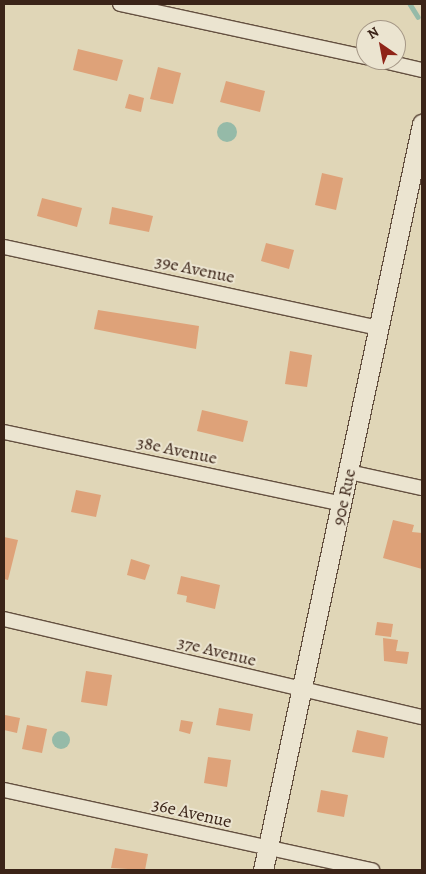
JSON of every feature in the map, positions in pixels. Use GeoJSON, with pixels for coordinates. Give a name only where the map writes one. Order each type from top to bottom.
{"type":"FeatureCollection","features":[{"type":"Feature","properties":{"kind":"street"},"geometry":{"type":"LineString","coordinates":[[120,4],[356,55]]}},
{"type":"Feature","properties":{"kind":"street"},"geometry":{"type":"LineString","coordinates":[[406,66],[422,70]]}},
{"type":"Feature","properties":{"kind":"street","name":"90e Rue"},"geometry":{"type":"LineString","coordinates":[[263,870],[422,124]]}},
{"type":"Feature","properties":{"kind":"street","name":"39e Avenue"},"geometry":{"type":"LineString","coordinates":[[4,247],[379,328]]}},
{"type":"Feature","properties":{"kind":"street","name":"38e Avenue"},"geometry":{"type":"LineString","coordinates":[[4,432],[342,504]]}},
{"type":"Feature","properties":{"kind":"street"},"geometry":{"type":"LineString","coordinates":[[349,472],[422,488]]}},
{"type":"Feature","properties":{"kind":"street","name":"37e Avenue"},"geometry":{"type":"LineString","coordinates":[[4,619],[302,691],[422,717]]}},
{"type":"Feature","properties":{"kind":"street","name":"36e Avenue"},"geometry":{"type":"LineString","coordinates":[[4,790],[267,850],[372,870]]}},
{"type":"Feature","properties":{"kind":"shaded area"},"geometry":{"type":"Polygon","coordinates":[[[227,122],[234,125],[237,132],[234,139],[227,142],[220,139],[217,132],[220,125],[227,122]]]}},
{"type":"Feature","properties":{"kind":"shaded area"},"geometry":{"type":"Polygon","coordinates":[[[61,731],[67,734],[70,740],[67,746],[61,749],[55,746],[52,740],[55,734],[61,731]]]}},
{"type":"Feature","properties":{"kind":"building"},"geometry":{"type":"Polygon","coordinates":[[[78,49],[123,60],[117,81],[73,70],[78,49]]]}},
{"type":"Feature","properties":{"kind":"building"},"geometry":{"type":"Polygon","coordinates":[[[158,67],[181,73],[173,104],[150,99],[158,67]]]}},
{"type":"Feature","properties":{"kind":"building"},"geometry":{"type":"Polygon","coordinates":[[[226,81],[265,91],[260,112],[220,102],[226,81]]]}},
{"type":"Feature","properties":{"kind":"building"},"geometry":{"type":"Polygon","coordinates":[[[129,94],[144,98],[141,112],[125,108],[129,94]]]}},
{"type":"Feature","properties":{"kind":"building"},"geometry":{"type":"Polygon","coordinates":[[[322,173],[343,178],[336,210],[315,205],[322,173]]]}},
{"type":"Feature","properties":{"kind":"building"},"geometry":{"type":"Polygon","coordinates":[[[42,198],[82,208],[77,227],[37,216],[42,198]]]}},
{"type":"Feature","properties":{"kind":"building"},"geometry":{"type":"Polygon","coordinates":[[[112,207],[153,216],[149,232],[109,224],[112,207]]]}},
{"type":"Feature","properties":{"kind":"building"},"geometry":{"type":"Polygon","coordinates":[[[266,243],[294,250],[289,269],[261,261],[266,243]]]}},
{"type":"Feature","properties":{"kind":"building"},"geometry":{"type":"Polygon","coordinates":[[[98,310],[199,326],[196,349],[94,329],[98,310]]]}},
{"type":"Feature","properties":{"kind":"building"},"geometry":{"type":"Polygon","coordinates":[[[290,351],[312,355],[307,387],[285,384],[290,351]]]}},
{"type":"Feature","properties":{"kind":"building"},"geometry":{"type":"Polygon","coordinates":[[[202,410],[248,421],[243,442],[197,431],[202,410]]]}},
{"type":"Feature","properties":{"kind":"building"},"geometry":{"type":"Polygon","coordinates":[[[76,490],[101,495],[96,517],[71,512],[76,490]]]}},
{"type":"Feature","properties":{"kind":"building"},"geometry":{"type":"Polygon","coordinates":[[[393,520],[414,525],[412,532],[422,533],[422,569],[383,558],[393,520]]]}},
{"type":"Feature","properties":{"kind":"building"},"geometry":{"type":"Polygon","coordinates":[[[4,537],[18,540],[8,580],[4,579],[4,537]]]}},
{"type":"Feature","properties":{"kind":"building"},"geometry":{"type":"Polygon","coordinates":[[[131,559],[150,565],[145,580],[127,575],[131,559]]]}},
{"type":"Feature","properties":{"kind":"building"},"geometry":{"type":"Polygon","coordinates":[[[181,576],[220,585],[215,609],[186,602],[187,596],[177,594],[181,576]]]}},
{"type":"Feature","properties":{"kind":"building"},"geometry":{"type":"Polygon","coordinates":[[[377,622],[393,624],[391,637],[375,635],[377,622]]]}},
{"type":"Feature","properties":{"kind":"building"},"geometry":{"type":"Polygon","coordinates":[[[383,638],[398,640],[396,651],[409,652],[407,664],[384,661],[383,638]]]}},
{"type":"Feature","properties":{"kind":"building"},"geometry":{"type":"Polygon","coordinates":[[[86,671],[112,675],[107,706],[81,702],[86,671]]]}},
{"type":"Feature","properties":{"kind":"building"},"geometry":{"type":"Polygon","coordinates":[[[219,708],[253,714],[250,731],[216,725],[219,708]]]}},
{"type":"Feature","properties":{"kind":"building"},"geometry":{"type":"Polygon","coordinates":[[[5,715],[20,718],[17,733],[4,730],[5,715]]]}},
{"type":"Feature","properties":{"kind":"building"},"geometry":{"type":"Polygon","coordinates":[[[181,720],[193,722],[190,734],[179,731],[181,720]]]}},
{"type":"Feature","properties":{"kind":"building"},"geometry":{"type":"Polygon","coordinates":[[[27,725],[47,729],[42,753],[22,749],[27,725]]]}},
{"type":"Feature","properties":{"kind":"building"},"geometry":{"type":"Polygon","coordinates":[[[357,730],[388,737],[384,758],[352,752],[357,730]]]}},
{"type":"Feature","properties":{"kind":"building"},"geometry":{"type":"Polygon","coordinates":[[[208,757],[231,760],[227,787],[204,783],[208,757]]]}},
{"type":"Feature","properties":{"kind":"building"},"geometry":{"type":"Polygon","coordinates":[[[321,790],[348,795],[344,817],[317,812],[321,790]]]}},
{"type":"Feature","properties":{"kind":"building"},"geometry":{"type":"Polygon","coordinates":[[[115,848],[148,854],[145,870],[111,868],[115,848]]]}},
{"type":"Feature","properties":{"kind":"waterway"},"geometry":{"type":"LineString","coordinates":[[410,4],[418,17]]}}]}
